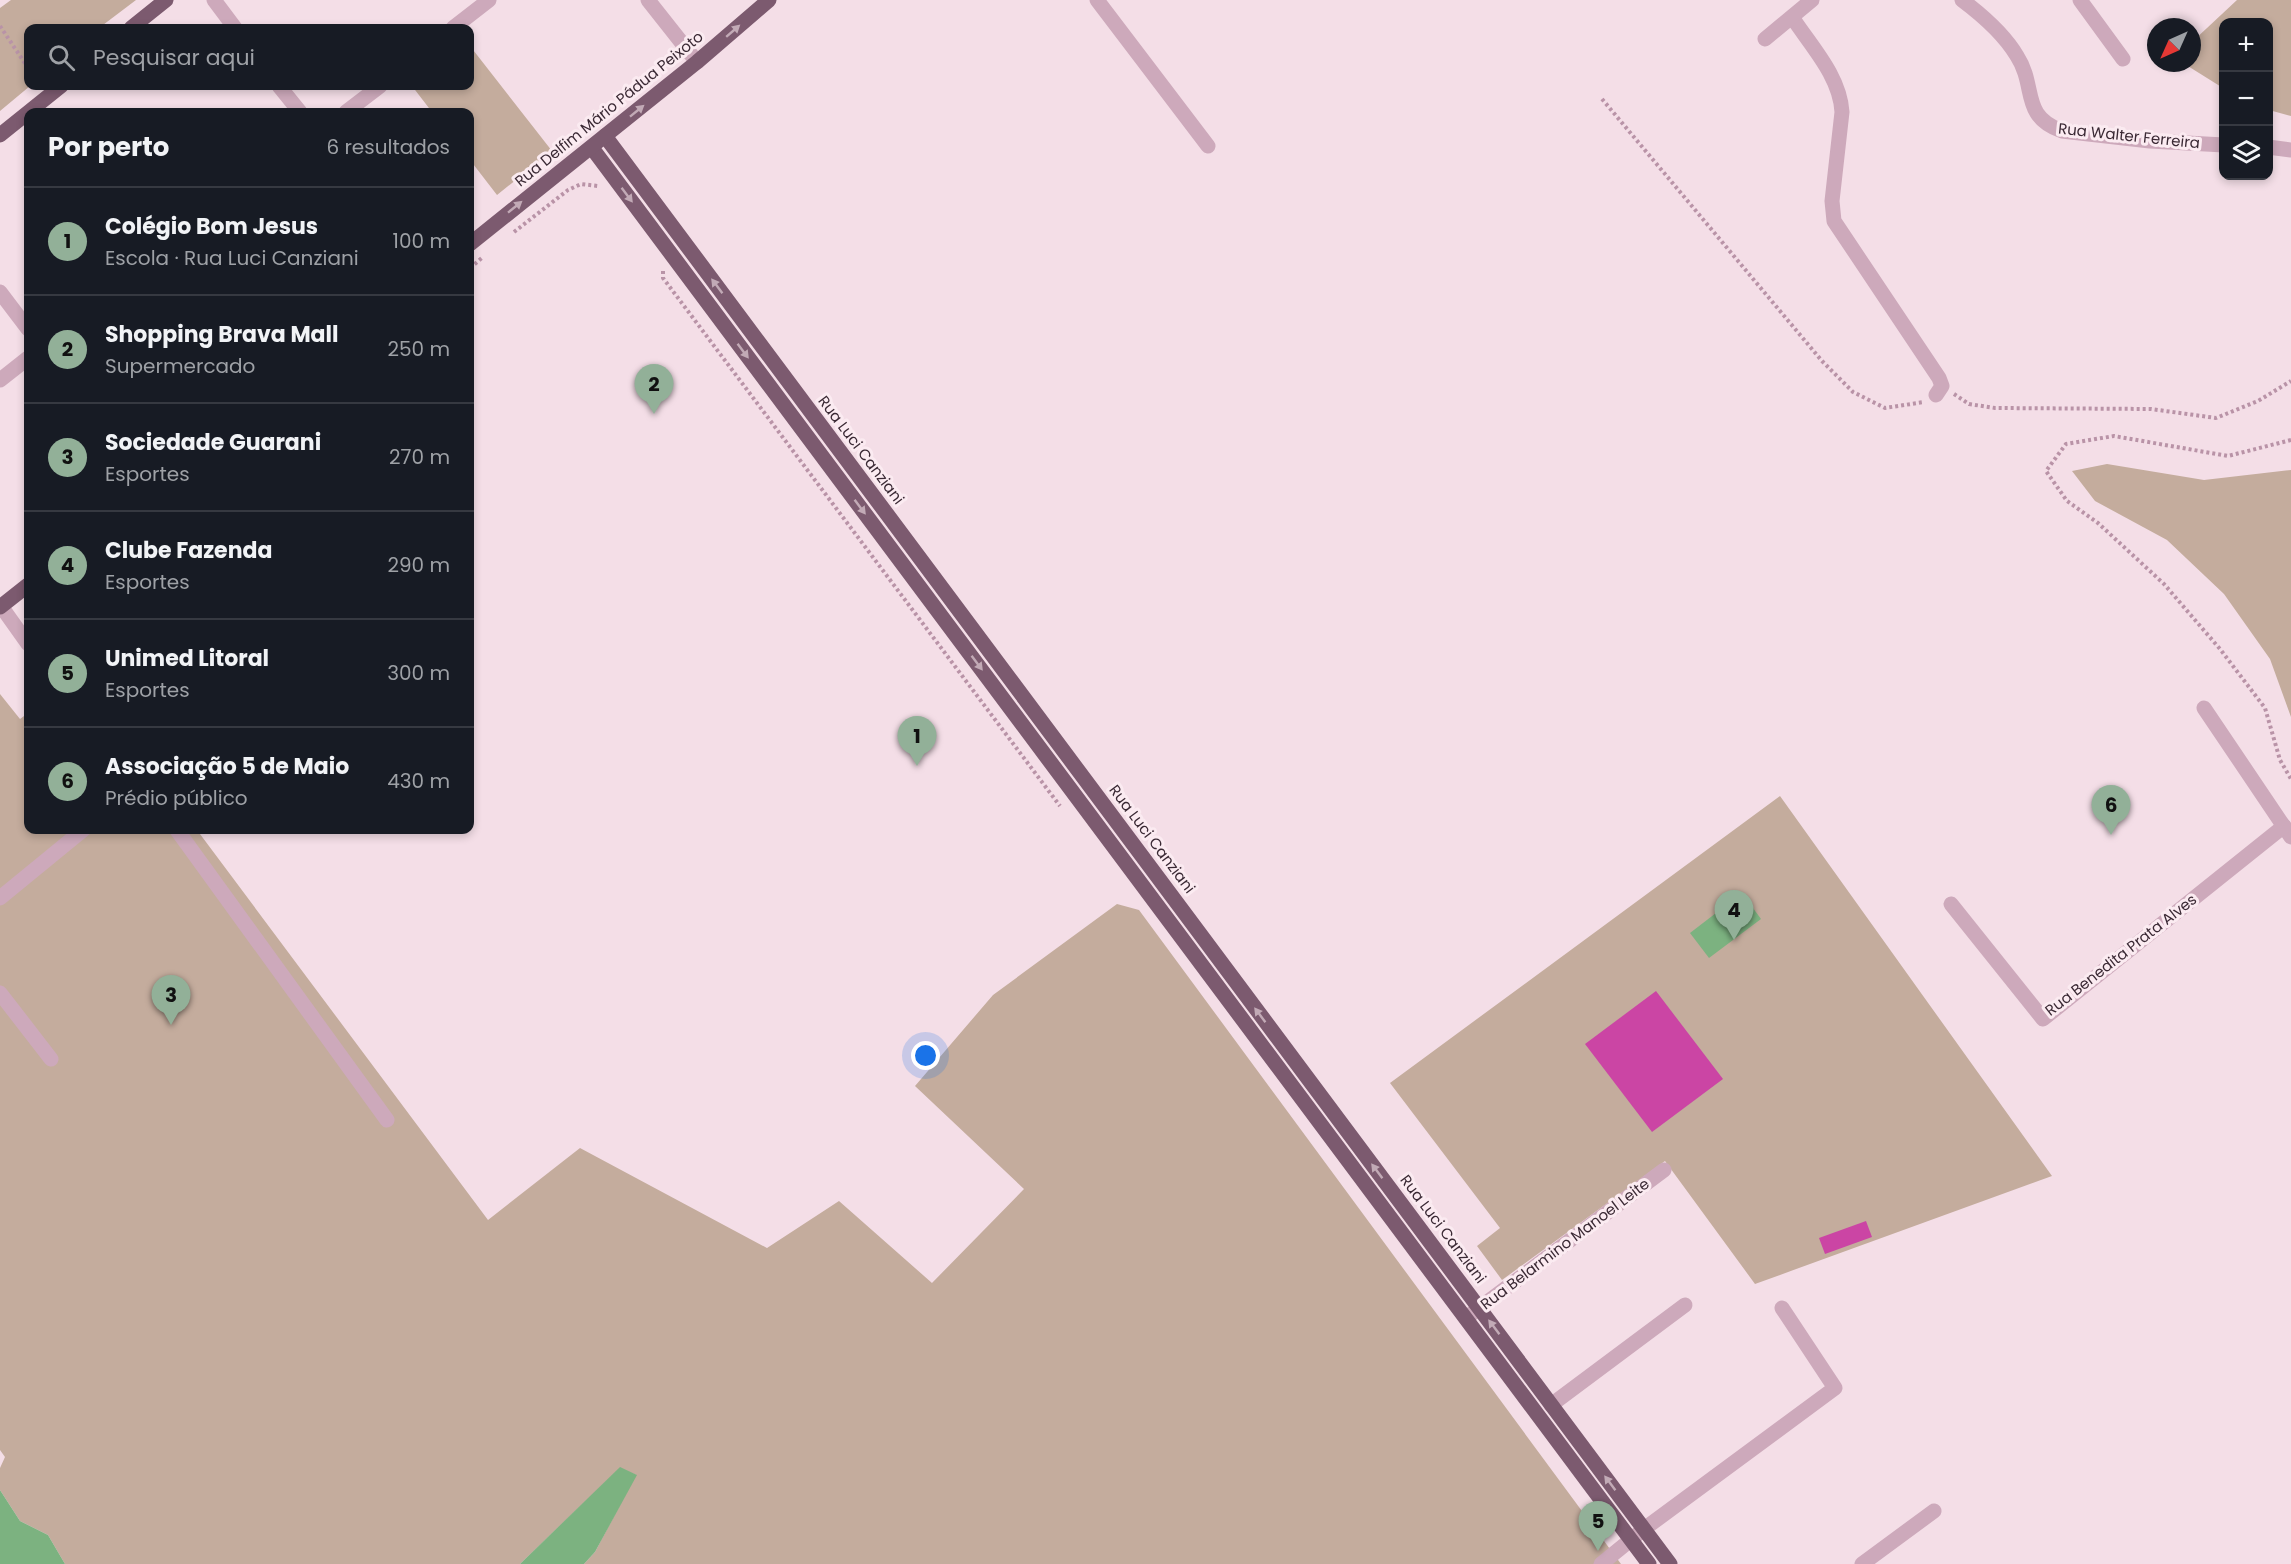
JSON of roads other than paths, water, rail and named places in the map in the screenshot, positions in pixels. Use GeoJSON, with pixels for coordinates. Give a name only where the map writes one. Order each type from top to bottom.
{"type":"FeatureCollection","features":[{"type":"Feature","properties":{"kind":"main road"},"geometry":{"type":"LineString","coordinates":[[136,24],[166,0]]}},
{"type":"Feature","properties":{"kind":"main road","name":"Rua Delfim Mário Pádua Peixoto"},"geometry":{"type":"LineString","coordinates":[[474,241],[592,148],[769,0]]}},
{"type":"Feature","properties":{"kind":"main road"},"geometry":{"type":"LineString","coordinates":[[34,108],[56,90]]}},
{"type":"Feature","properties":{"kind":"main road"},"geometry":{"type":"LineString","coordinates":[[0,135],[24,116]]}},
{"type":"Feature","properties":{"kind":"main road","name":"Rua Luci Canziani"},"geometry":{"type":"LineString","coordinates":[[605,136],[1670,1564]]}},
{"type":"Feature","properties":{"kind":"main road"},"geometry":{"type":"LineString","coordinates":[[592,148],[1649,1564]]}},
{"type":"Feature","properties":{"kind":"main road"},"geometry":{"type":"LineString","coordinates":[[1,607],[24,588]]}},
{"type":"Feature","properties":{"kind":"street"},"geometry":{"type":"LineString","coordinates":[[213,0],[232,24]]}},
{"type":"Feature","properties":{"kind":"street"},"geometry":{"type":"LineString","coordinates":[[458,24],[489,0]]}},
{"type":"Feature","properties":{"kind":"street"},"geometry":{"type":"LineString","coordinates":[[648,0],[697,62]]}},
{"type":"Feature","properties":{"kind":"street"},"geometry":{"type":"LineString","coordinates":[[1097,0],[1208,146]]}},
{"type":"Feature","properties":{"kind":"street"},"geometry":{"type":"LineString","coordinates":[[1765,39],[1812,0]]}},
{"type":"Feature","properties":{"kind":"street","name":"Rua Walter Ferreira"},"geometry":{"type":"LineString","coordinates":[[1962,0],[1982,16],[2016,54],[2028,78],[2033,108],[2040,120],[2050,127],[2062,131],[2150,141],[2219,145]]}},
{"type":"Feature","properties":{"kind":"street"},"geometry":{"type":"LineString","coordinates":[[2080,0],[2123,59]]}},
{"type":"Feature","properties":{"kind":"street"},"geometry":{"type":"LineString","coordinates":[[1792,17],[1834,80],[1841,97],[1842,112],[1832,201],[1834,220],[1939,378],[1939,391]]}},
{"type":"Feature","properties":{"kind":"street"},"geometry":{"type":"LineString","coordinates":[[282,90],[297,108]]}},
{"type":"Feature","properties":{"kind":"street"},"geometry":{"type":"LineString","coordinates":[[351,108],[375,90]]}},
{"type":"Feature","properties":{"kind":"street"},"geometry":{"type":"LineString","coordinates":[[2273,148],[2291,150]]}},
{"type":"Feature","properties":{"kind":"street"},"geometry":{"type":"LineString","coordinates":[[0,292],[24,324]]}},
{"type":"Feature","properties":{"kind":"street"},"geometry":{"type":"LineString","coordinates":[[0,380],[24,361]]}},
{"type":"Feature","properties":{"kind":"street"},"geometry":{"type":"LineString","coordinates":[[1,607],[24,639]]}},
{"type":"Feature","properties":{"kind":"street"},"geometry":{"type":"LineString","coordinates":[[2204,708],[2288,831]]}},
{"type":"Feature","properties":{"kind":"street","name":"Rua Benedita Prata Alves"},"geometry":{"type":"LineString","coordinates":[[1951,904],[2043,1018],[2288,831]]}},
{"type":"Feature","properties":{"kind":"street"},"geometry":{"type":"LineString","coordinates":[[0,897],[77,834]]}},
{"type":"Feature","properties":{"kind":"street"},"geometry":{"type":"LineString","coordinates":[[180,834],[387,1120]]}},
{"type":"Feature","properties":{"kind":"street"},"geometry":{"type":"LineString","coordinates":[[0,993],[51,1059]]}},
{"type":"Feature","properties":{"kind":"street","name":"Rua Belarmino Manoel Leite"},"geometry":{"type":"LineString","coordinates":[[1466,1318],[1664,1170]]}},
{"type":"Feature","properties":{"kind":"street"},"geometry":{"type":"LineString","coordinates":[[1551,1405],[1685,1305]]}},
{"type":"Feature","properties":{"kind":"street"},"geometry":{"type":"LineString","coordinates":[[1601,1564],[1644,1529],[1835,1388],[1782,1308]]}},
{"type":"Feature","properties":{"kind":"street"},"geometry":{"type":"LineString","coordinates":[[1862,1564],[1934,1511]]}},
{"type":"Feature","properties":{"kind":"place","name":"Shopping Brava Mall"},"geometry":{"type":"Point","coordinates":[654,414]}},
{"type":"Feature","properties":{"kind":"place","name":"Colégio Bom Jesus"},"geometry":{"type":"Point","coordinates":[917,766]}},
{"type":"Feature","properties":{"kind":"place","name":"Associação 5 de Maio"},"geometry":{"type":"Point","coordinates":[2111,835]}},
{"type":"Feature","properties":{"kind":"place","name":"Clube Fazenda"},"geometry":{"type":"Point","coordinates":[1734,940]}},
{"type":"Feature","properties":{"kind":"place","name":"Sociedade Guarani"},"geometry":{"type":"Point","coordinates":[171,1025]}},
{"type":"Feature","properties":{"kind":"place","name":"Unimed Litoral"},"geometry":{"type":"Point","coordinates":[1598,1551]}}]}
